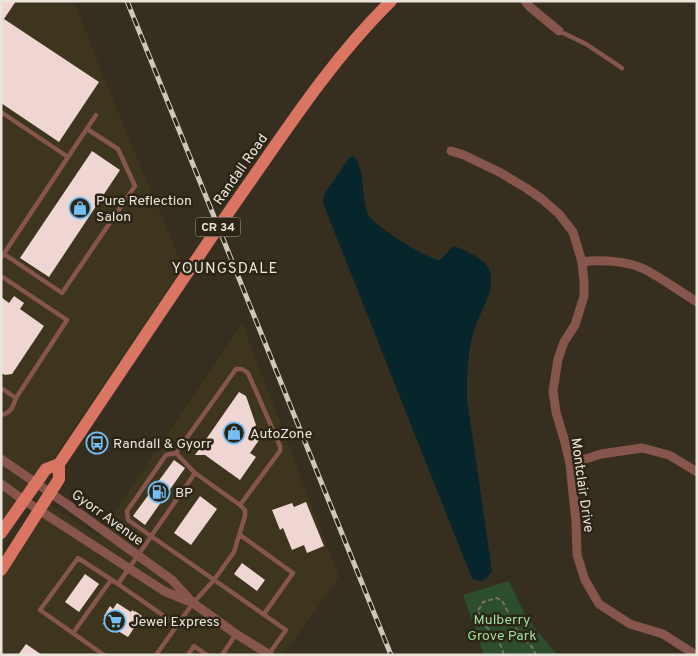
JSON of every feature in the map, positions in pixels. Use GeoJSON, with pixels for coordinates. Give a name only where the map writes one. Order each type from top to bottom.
{"type":"FeatureCollection","features":[{"type":"Feature","properties":{"kind":"main road","name":"Randall Road"},"geometry":{"type":"LineString","coordinates":[[1,570],[59,479],[59,464],[218,226],[297,114],[341,56],[386,3]]}},
{"type":"Feature","properties":{"kind":"main road","name":"Randall Road"},"geometry":{"type":"LineString","coordinates":[[1,533],[46,469],[59,464]]}},
{"type":"Feature","properties":{"kind":"street"},"geometry":{"type":"LineString","coordinates":[[525,1],[559,32]]}},
{"type":"Feature","properties":{"kind":"street","name":"Montclair Drive"},"geometry":{"type":"LineString","coordinates":[[451,150],[501,173],[526,188],[559,214],[573,232],[582,262],[584,296],[574,325],[564,342],[558,359],[553,391],[556,412],[570,464],[576,522],[577,555],[585,580],[599,604],[630,624],[663,634],[696,655]]}},
{"type":"Feature","properties":{"kind":"street"},"geometry":{"type":"LineString","coordinates":[[582,262],[609,262],[642,268],[697,302]]}},
{"type":"Feature","properties":{"kind":"street"},"geometry":{"type":"LineString","coordinates":[[570,464],[602,454],[642,448],[669,455],[697,472]]}},
{"type":"Feature","properties":{"kind":"street","name":"Gyorr Avenue"},"geometry":{"type":"LineString","coordinates":[[1,459],[172,580],[193,603],[236,634],[269,654]]}},
{"type":"Feature","properties":{"kind":"street","name":"Gyorr Avenue"},"geometry":{"type":"LineString","coordinates":[[1,484],[164,591],[193,603]]}},
{"type":"Feature","properties":{"kind":"lane"},"geometry":{"type":"LineString","coordinates":[[559,32],[586,44],[622,68]]}},
{"type":"Feature","properties":{"kind":"lane"},"geometry":{"type":"LineString","coordinates":[[1,112],[68,157]]}},
{"type":"Feature","properties":{"kind":"lane"},"geometry":{"type":"LineString","coordinates":[[87,129],[118,149],[134,186],[62,293],[3,256],[96,115]]}},
{"type":"Feature","properties":{"kind":"lane"},"geometry":{"type":"LineString","coordinates":[[1,276],[68,320],[16,398],[13,409],[1,415]]}},
{"type":"Feature","properties":{"kind":"lane"},"geometry":{"type":"LineString","coordinates":[[240,505],[280,450],[280,446],[248,373],[242,369],[236,369],[176,453],[166,455],[127,511],[128,520],[286,630],[269,654]]}},
{"type":"Feature","properties":{"kind":"lane"},"geometry":{"type":"LineString","coordinates":[[1,388],[16,398]]}},
{"type":"Feature","properties":{"kind":"lane"},"geometry":{"type":"LineString","coordinates":[[156,655],[193,603],[214,580],[234,552],[245,516],[245,510],[240,505],[195,473],[176,453]]}},
{"type":"Feature","properties":{"kind":"lane"},"geometry":{"type":"LineString","coordinates":[[118,584],[195,473]]}},
{"type":"Feature","properties":{"kind":"lane"},"geometry":{"type":"LineString","coordinates":[[240,535],[293,573],[264,614]]}},
{"type":"Feature","properties":{"kind":"lane"},"geometry":{"type":"LineString","coordinates":[[104,655],[40,610],[78,558],[177,625]]}},
{"type":"Feature","properties":{"kind":"lane"},"geometry":{"type":"LineString","coordinates":[[73,633],[111,580]]}},
{"type":"Feature","properties":{"kind":"lane"},"geometry":{"type":"LineString","coordinates":[[222,655],[236,634]]}},
{"type":"Feature","properties":{"kind":"lane"},"geometry":{"type":"LineString","coordinates":[[188,655],[194,646],[207,655]]}},
{"type":"Feature","properties":{"kind":"path"},"geometry":{"type":"LineString","coordinates":[[504,655],[499,641],[486,626],[478,611],[483,602],[496,598],[503,602],[517,631],[532,647],[536,655]]}},
{"type":"Feature","properties":{"kind":"shaded area"},"geometry":{"type":"Polygon","coordinates":[[[1,1],[74,1],[105,81],[183,267],[1,536],[1,1]]]}},
{"type":"Feature","properties":{"kind":"shaded area"},"geometry":{"type":"Polygon","coordinates":[[[242,323],[339,577],[284,655],[1,655],[1,561],[43,500],[98,537],[242,323]]]}},
{"type":"Feature","properties":{"kind":"green space","name":"Mulberry Grove Park"},"geometry":{"type":"Polygon","coordinates":[[[509,581],[526,616],[558,655],[484,655],[463,595],[509,581]]]}},
{"type":"Feature","properties":{"kind":"water"},"geometry":{"type":"Polygon","coordinates":[[[353,156],[362,175],[368,214],[386,231],[422,253],[439,260],[454,246],[483,261],[490,272],[490,292],[472,338],[467,376],[467,399],[492,571],[482,581],[473,579],[469,571],[323,203],[324,194],[350,157],[353,156]]]}},
{"type":"Feature","properties":{"kind":"building"},"geometry":{"type":"Polygon","coordinates":[[[1,1],[16,1],[4,19],[99,82],[59,142],[1,103],[1,1]]]}},
{"type":"Feature","properties":{"kind":"building"},"geometry":{"type":"Polygon","coordinates":[[[92,151],[120,170],[49,277],[20,258],[92,151]]]}},
{"type":"Feature","properties":{"kind":"building"},"geometry":{"type":"Polygon","coordinates":[[[14,296],[24,303],[20,309],[44,326],[12,374],[5,375],[1,373],[1,297],[9,303],[14,296]]]}},
{"type":"Feature","properties":{"kind":"building","name":"AutoZone"},"geometry":{"type":"Polygon","coordinates":[[[239,392],[246,396],[256,425],[253,430],[262,436],[250,453],[256,457],[240,480],[205,455],[195,455],[239,392]]]}},
{"type":"Feature","properties":{"kind":"building","name":"BP"},"geometry":{"type":"Polygon","coordinates":[[[174,460],[185,468],[145,525],[133,516],[174,460]]]}},
{"type":"Feature","properties":{"kind":"building"},"geometry":{"type":"Polygon","coordinates":[[[200,496],[217,509],[191,545],[174,533],[200,496]]]}},
{"type":"Feature","properties":{"kind":"building"},"geometry":{"type":"Polygon","coordinates":[[[306,502],[324,546],[307,553],[304,545],[292,550],[283,528],[280,530],[272,510],[292,503],[294,507],[306,502]]]}},
{"type":"Feature","properties":{"kind":"building"},"geometry":{"type":"Polygon","coordinates":[[[242,563],[265,580],[257,591],[234,574],[242,563]]]}},
{"type":"Feature","properties":{"kind":"building"},"geometry":{"type":"Polygon","coordinates":[[[85,574],[99,584],[79,612],[65,602],[85,574]]]}},
{"type":"Feature","properties":{"kind":"building","name":"Jewel Express"},"geometry":{"type":"Polygon","coordinates":[[[117,603],[131,612],[132,610],[135,611],[142,616],[128,637],[118,631],[117,633],[103,624],[107,618],[104,616],[110,606],[113,609],[117,603]]]}},
{"type":"Feature","properties":{"kind":"building"},"geometry":{"type":"Polygon","coordinates":[[[26,644],[42,655],[18,655],[26,644]]]}},
{"type":"Feature","properties":{"kind":"railway"},"geometry":{"type":"LineString","coordinates":[[127,1],[391,655]]}},
{"type":"Feature","properties":{"kind":"place","name":"Pure Reflection Salon"},"geometry":{"type":"Point","coordinates":[80,208]}},
{"type":"Feature","properties":{"kind":"place","name":"AutoZone"},"geometry":{"type":"Point","coordinates":[234,433]}},
{"type":"Feature","properties":{"kind":"place","name":"Randall & Gyorr"},"geometry":{"type":"Point","coordinates":[97,443]}},
{"type":"Feature","properties":{"kind":"place","name":"BP"},"geometry":{"type":"Point","coordinates":[159,492]}},
{"type":"Feature","properties":{"kind":"place","name":"Jewel Express"},"geometry":{"type":"Point","coordinates":[115,621]}},
{"type":"Feature","properties":{"kind":"district","name":"YOUNGSDALE"},"geometry":{"type":"Point","coordinates":[225,268]}}]}
